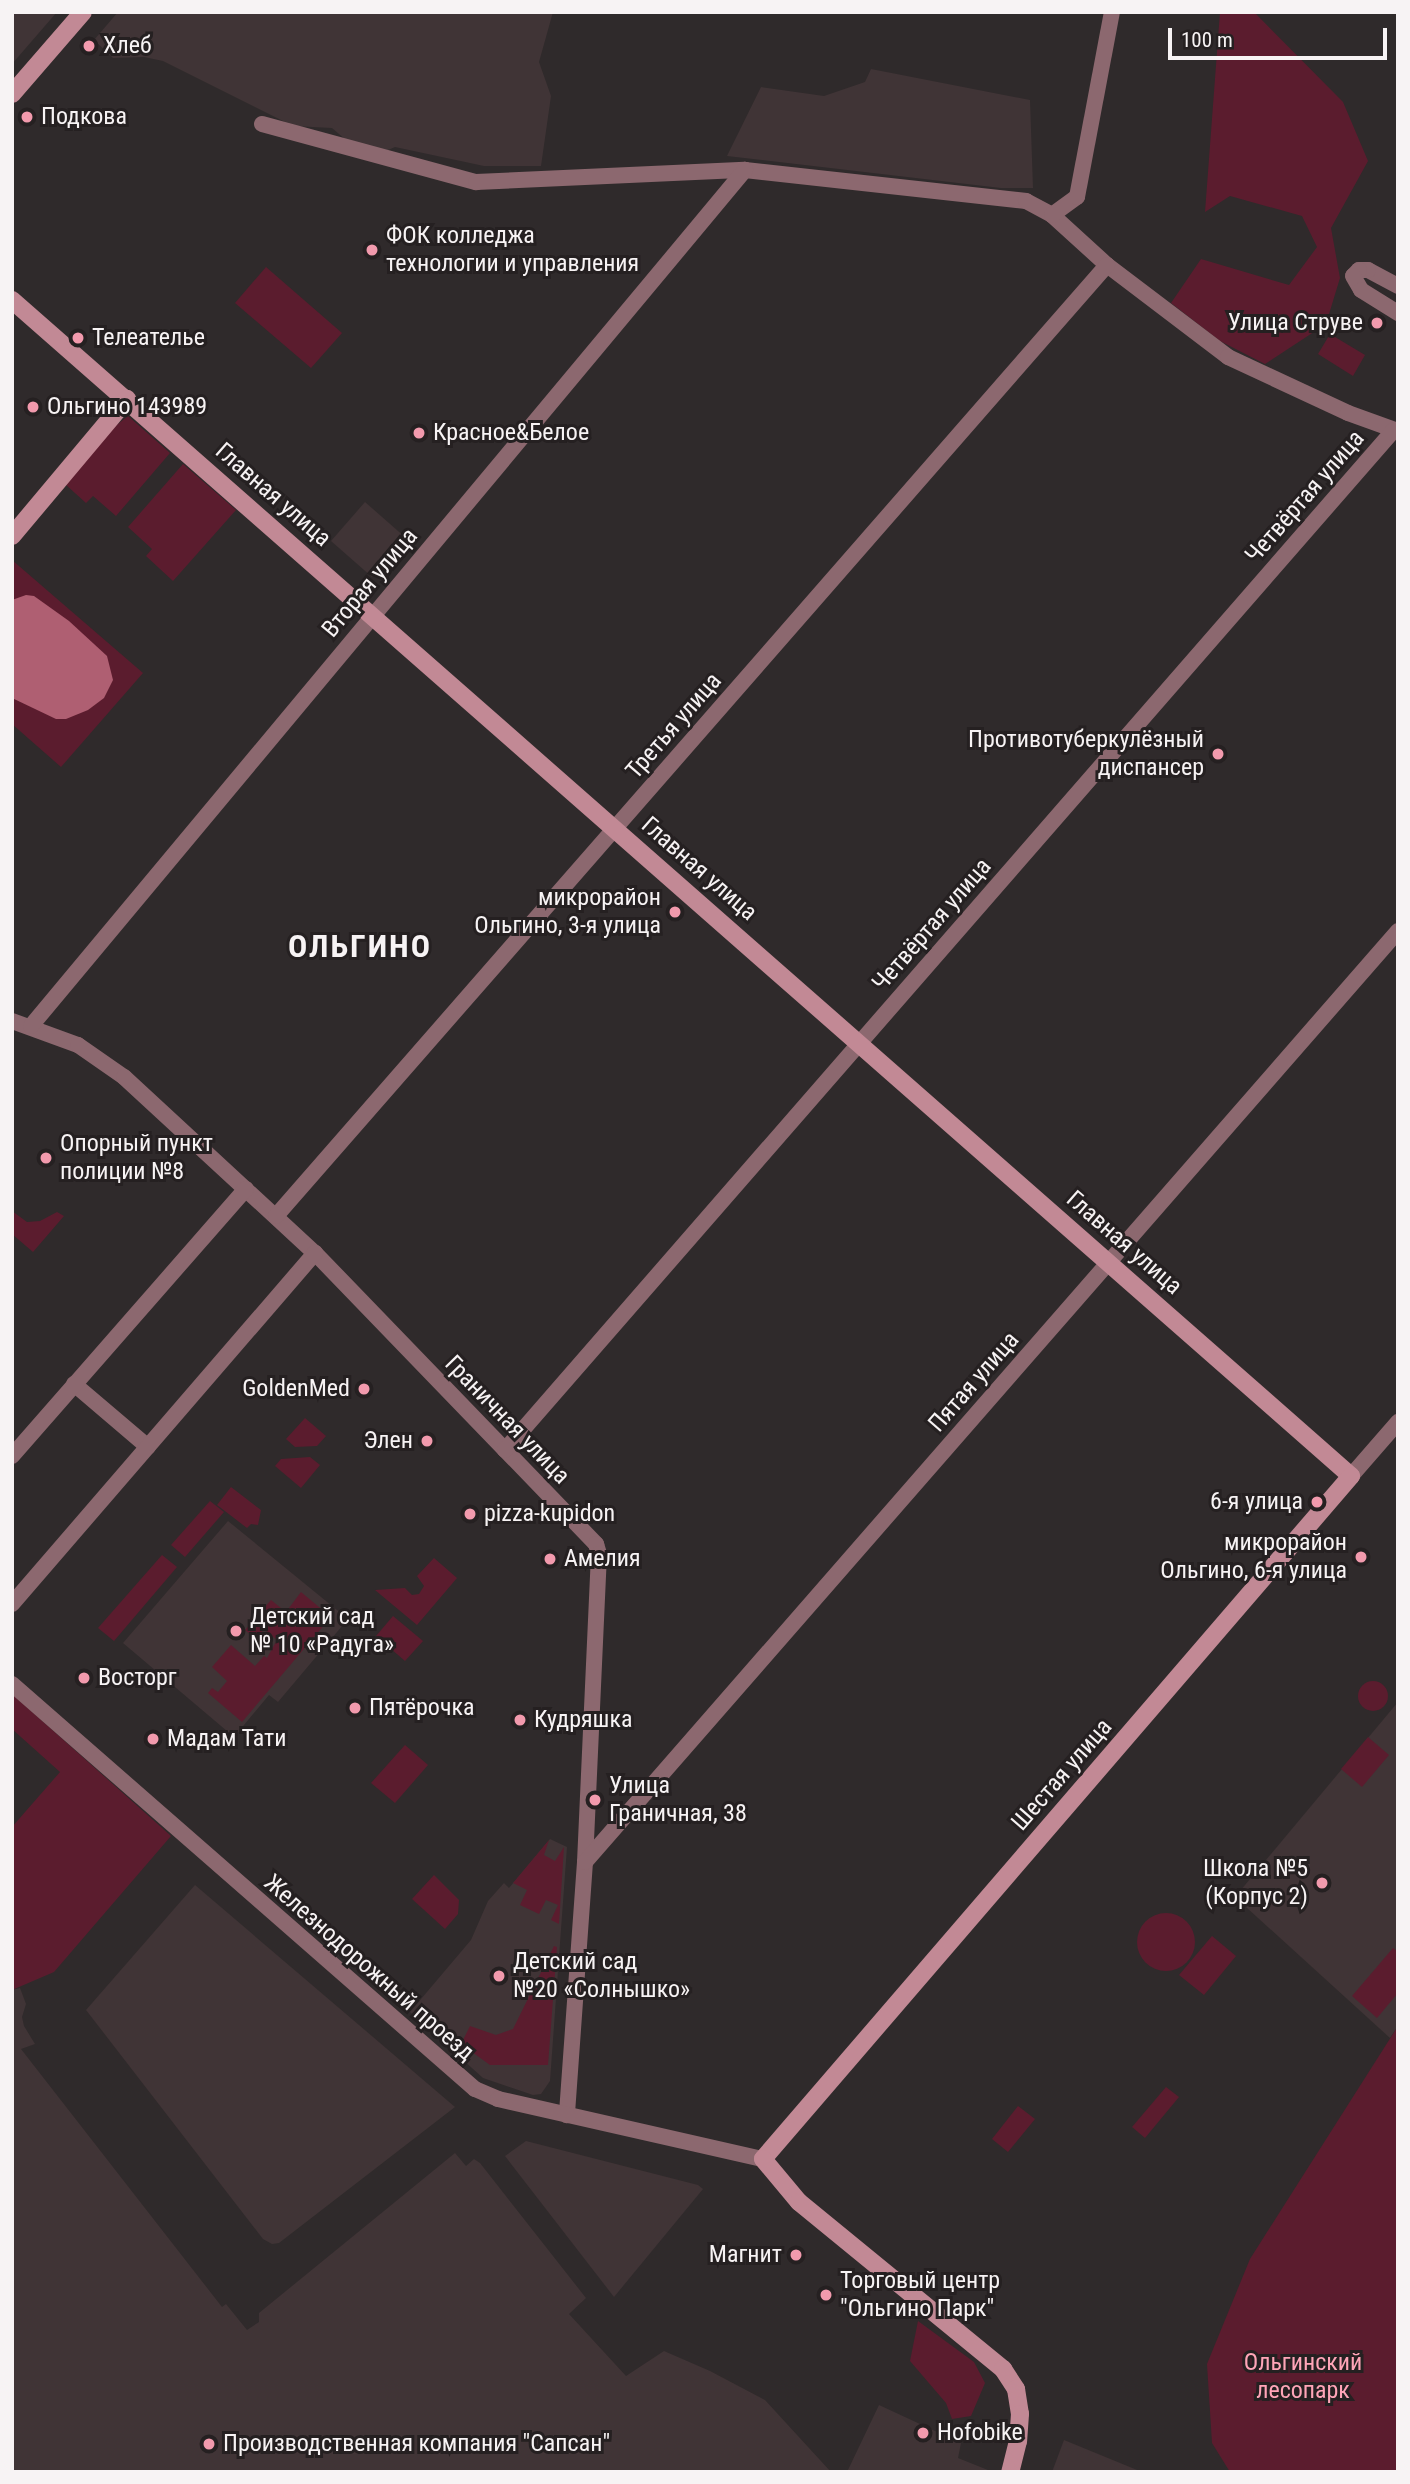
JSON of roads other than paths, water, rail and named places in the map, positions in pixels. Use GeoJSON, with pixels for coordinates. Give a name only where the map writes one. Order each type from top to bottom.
{"type":"FeatureCollection","features":[{"type":"Feature","properties":{"kind":"street"},"geometry":{"type":"LineString","coordinates":[[12,94],[83,12]]}},
{"type":"Feature","properties":{"kind":"street"},"geometry":{"type":"LineString","coordinates":[[1052,215],[1077,197],[1112,12]]}},
{"type":"Feature","properties":{"kind":"street"},"geometry":{"type":"LineString","coordinates":[[262,124],[476,182],[745,170],[1026,201],[1052,215],[1107,265],[1228,357],[1348,413],[1396,430]]}},
{"type":"Feature","properties":{"kind":"street","name":"Вторая улица"},"geometry":{"type":"LineString","coordinates":[[30,1026],[745,170]]}},
{"type":"Feature","properties":{"kind":"street","name":"Третья улица"},"geometry":{"type":"LineString","coordinates":[[276,1216],[1107,265]]}},
{"type":"Feature","properties":{"kind":"street"},"geometry":{"type":"LineString","coordinates":[[1398,286],[1368,270],[1359,270],[1353,276],[1361,290],[1398,313]]}},
{"type":"Feature","properties":{"kind":"street","name":"Главная улица"},"geometry":{"type":"LineString","coordinates":[[12,300],[1351,1476]]}},
{"type":"Feature","properties":{"kind":"street"},"geometry":{"type":"LineString","coordinates":[[12,536],[127,399]]}},
{"type":"Feature","properties":{"kind":"street","name":"Четвёртая улица"},"geometry":{"type":"LineString","coordinates":[[505,1450],[1396,430]]}},
{"type":"Feature","properties":{"kind":"street","name":"Пятая улица"},"geometry":{"type":"LineString","coordinates":[[585,1863],[1398,931]]}},
{"type":"Feature","properties":{"kind":"street","name":"Граничная улица"},"geometry":{"type":"LineString","coordinates":[[12,1021],[78,1045],[108,1064],[315,1253],[596,1544],[599,1554],[585,1863],[566,2115]]}},
{"type":"Feature","properties":{"kind":"street"},"geometry":{"type":"LineString","coordinates":[[12,1456],[246,1189]]}},
{"type":"Feature","properties":{"kind":"street"},"geometry":{"type":"LineString","coordinates":[[12,1604],[315,1253]]}},
{"type":"Feature","properties":{"kind":"street"},"geometry":{"type":"LineString","coordinates":[[74,1384],[148,1447]]}},
{"type":"Feature","properties":{"kind":"street","name":"Шестая улица"},"geometry":{"type":"LineString","coordinates":[[763,2159],[1398,1422]]}},
{"type":"Feature","properties":{"kind":"street","name":"Железнодорожный проезд"},"geometry":{"type":"LineString","coordinates":[[12,1684],[465,2082],[486,2095],[763,2159]]}},
{"type":"Feature","properties":{"kind":"street"},"geometry":{"type":"LineString","coordinates":[[763,2159],[799,2202],[973,2340],[1003,2369],[1016,2389],[1020,2414],[1010,2472]]}},
{"type":"Feature","properties":{"kind":"place","name":"Хлеб"},"geometry":{"type":"Point","coordinates":[89,46]}},
{"type":"Feature","properties":{"kind":"place","name":"Подкова"},"geometry":{"type":"Point","coordinates":[27,117]}},
{"type":"Feature","properties":{"kind":"place","name":"ФОК колледжа технологии и управления"},"geometry":{"type":"Point","coordinates":[372,250]}},
{"type":"Feature","properties":{"kind":"place","name":"Улица Струве"},"geometry":{"type":"Point","coordinates":[1377,323]}},
{"type":"Feature","properties":{"kind":"place","name":"Телеателье"},"geometry":{"type":"Point","coordinates":[78,338]}},
{"type":"Feature","properties":{"kind":"place","name":"Ольгино 143989"},"geometry":{"type":"Point","coordinates":[33,407]}},
{"type":"Feature","properties":{"kind":"place","name":"Красное&Белое"},"geometry":{"type":"Point","coordinates":[419,433]}},
{"type":"Feature","properties":{"kind":"place","name":"Противотуберкулёзный диспансер"},"geometry":{"type":"Point","coordinates":[1218,754]}},
{"type":"Feature","properties":{"kind":"place","name":"микрорайон Ольгино, 3-я улица"},"geometry":{"type":"Point","coordinates":[675,912]}},
{"type":"Feature","properties":{"kind":"place","name":"Опорный пункт полиции №8"},"geometry":{"type":"Point","coordinates":[46,1158]}},
{"type":"Feature","properties":{"kind":"place","name":"GoldenMed"},"geometry":{"type":"Point","coordinates":[364,1389]}},
{"type":"Feature","properties":{"kind":"place","name":"Элен"},"geometry":{"type":"Point","coordinates":[427,1441]}},
{"type":"Feature","properties":{"kind":"place","name":"6-я улица"},"geometry":{"type":"Point","coordinates":[1317,1502]}},
{"type":"Feature","properties":{"kind":"place","name":"pizza-kupidon"},"geometry":{"type":"Point","coordinates":[470,1514]}},
{"type":"Feature","properties":{"kind":"place","name":"микрорайон Ольгино, 6-я улица"},"geometry":{"type":"Point","coordinates":[1361,1557]}},
{"type":"Feature","properties":{"kind":"place","name":"Амелия"},"geometry":{"type":"Point","coordinates":[550,1559]}},
{"type":"Feature","properties":{"kind":"place","name":"Детский сад № 10 «Радуга»"},"geometry":{"type":"Point","coordinates":[236,1631]}},
{"type":"Feature","properties":{"kind":"place","name":"Восторг"},"geometry":{"type":"Point","coordinates":[84,1678]}},
{"type":"Feature","properties":{"kind":"place","name":"Пятёрочка"},"geometry":{"type":"Point","coordinates":[355,1708]}},
{"type":"Feature","properties":{"kind":"place","name":"Кудряшка"},"geometry":{"type":"Point","coordinates":[520,1720]}},
{"type":"Feature","properties":{"kind":"place","name":"Мадам Тати"},"geometry":{"type":"Point","coordinates":[153,1739]}},
{"type":"Feature","properties":{"kind":"place","name":"Улица Граничная, 38"},"geometry":{"type":"Point","coordinates":[595,1800]}},
{"type":"Feature","properties":{"kind":"place","name":"Школа №5 (Корпус 2)"},"geometry":{"type":"Point","coordinates":[1322,1883]}},
{"type":"Feature","properties":{"kind":"place","name":"Детский сад №20 «Солнышко»"},"geometry":{"type":"Point","coordinates":[499,1976]}},
{"type":"Feature","properties":{"kind":"place","name":"Магнит"},"geometry":{"type":"Point","coordinates":[796,2255]}},
{"type":"Feature","properties":{"kind":"place","name":"Торговый центр \"Ольгино Парк\""},"geometry":{"type":"Point","coordinates":[826,2295]}},
{"type":"Feature","properties":{"kind":"place","name":"Hofobike"},"geometry":{"type":"Point","coordinates":[923,2433]}},
{"type":"Feature","properties":{"kind":"place","name":"Производственная компания \"Сапсан\""},"geometry":{"type":"Point","coordinates":[209,2444]}},
{"type":"Feature","properties":{"kind":"district","name":"ОЛЬГИНО"},"geometry":{"type":"Point","coordinates":[360,946]}},
{"type":"Feature","properties":{"kind":"park label","name":"Ольгинский лесопарк"},"geometry":{"type":"Point","coordinates":[1303,2377]}}]}
